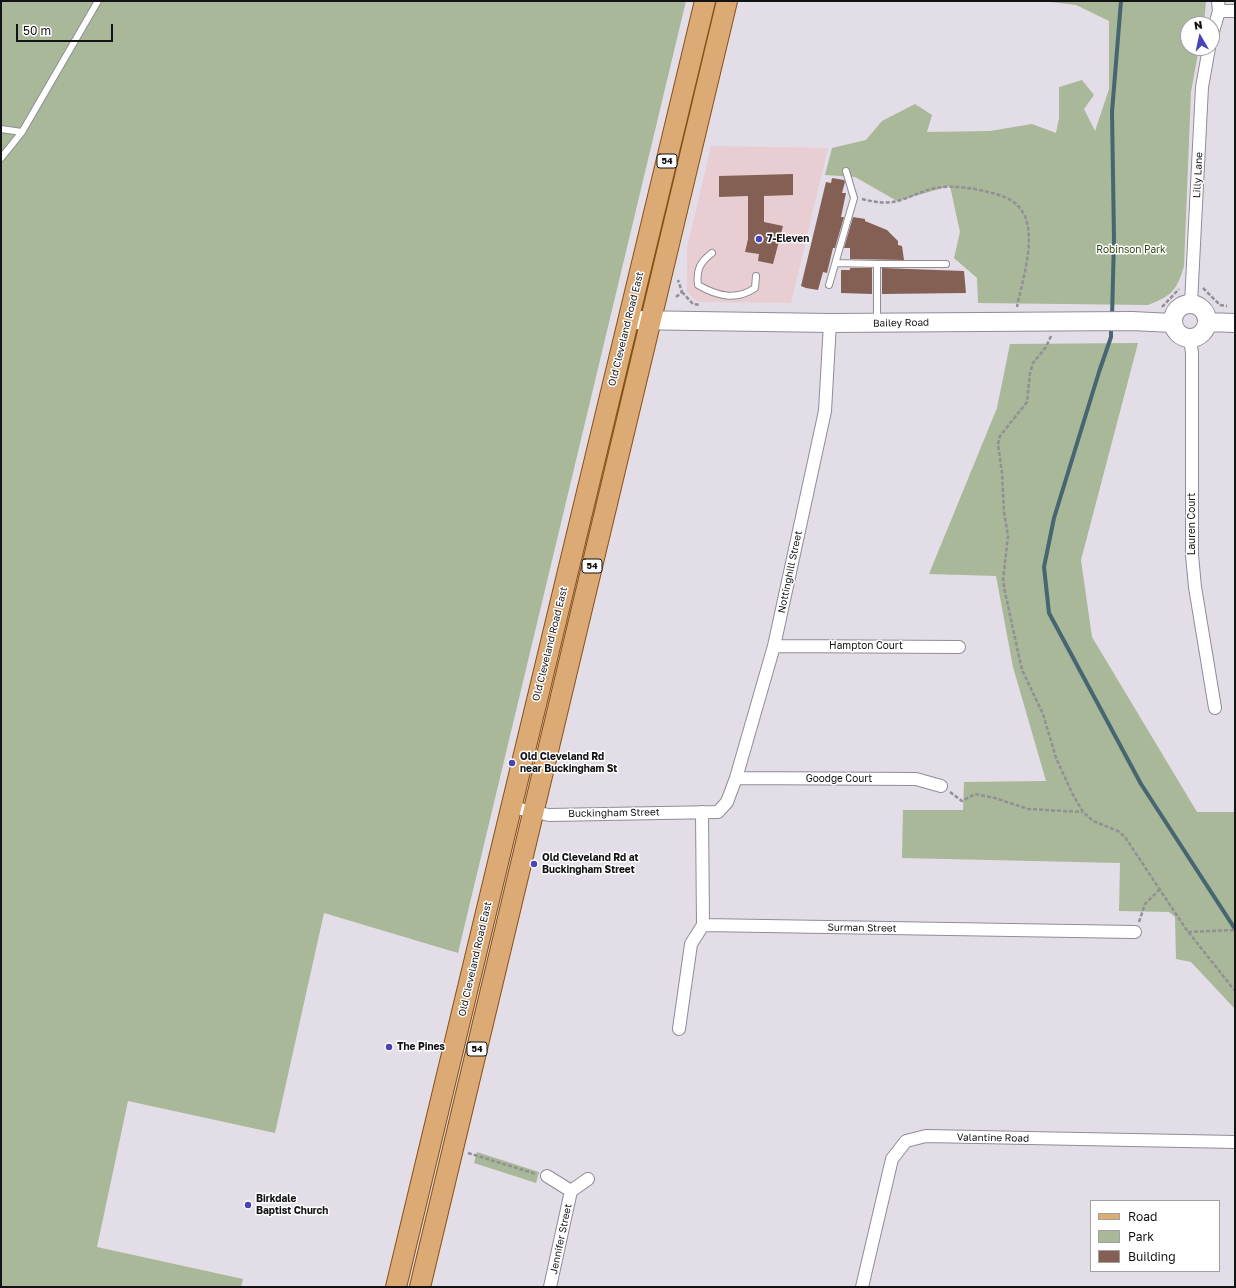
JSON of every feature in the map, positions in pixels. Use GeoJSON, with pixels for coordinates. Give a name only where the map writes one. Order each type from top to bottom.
{"type":"FeatureCollection","features":[{"type":"Feature","properties":{"kind":"main road","name":"Old Cleveland Road East"},"geometry":{"type":"LineString","coordinates":[[396,1287],[629,320],[704,1]]}},
{"type":"Feature","properties":{"kind":"main road","name":"54"},"geometry":{"type":"LineString","coordinates":[[420,1287],[727,1]]}},
{"type":"Feature","properties":{"kind":"street"},"geometry":{"type":"LineString","coordinates":[[1217,16],[1219,6],[1235,11]]}},
{"type":"Feature","properties":{"kind":"street","name":"Lilly Lane"},"geometry":{"type":"LineString","coordinates":[[1191,303],[1202,87],[1208,56]]}},
{"type":"Feature","properties":{"kind":"street"},"geometry":{"type":"LineString","coordinates":[[1191,303],[1197,304],[1205,311],[1207,322],[1204,331],[1200,335],[1190,338],[1180,335],[1174,328],[1172,318],[1177,308],[1181,305],[1191,303]]}},
{"type":"Feature","properties":{"kind":"street","name":"Bailey Road"},"geometry":{"type":"LineString","coordinates":[[629,320],[830,323],[1052,321],[1132,321],[1172,323]]}},
{"type":"Feature","properties":{"kind":"street"},"geometry":{"type":"LineString","coordinates":[[1207,322],[1235,323]]}},
{"type":"Feature","properties":{"kind":"street","name":"Nottinghill Street"},"geometry":{"type":"LineString","coordinates":[[718,812],[727,802],[736,778],[774,646],[825,411],[830,323]]}},
{"type":"Feature","properties":{"kind":"street","name":"Lauren Court"},"geometry":{"type":"LineString","coordinates":[[1190,338],[1192,353],[1192,555],[1195,587],[1215,708]]}},
{"type":"Feature","properties":{"kind":"street","name":"Hampton Court"},"geometry":{"type":"LineString","coordinates":[[774,646],[958,647]]}},
{"type":"Feature","properties":{"kind":"street","name":"Goodge Court"},"geometry":{"type":"LineString","coordinates":[[736,778],[916,779],[941,786]]}},
{"type":"Feature","properties":{"kind":"street","name":"Buckingham Street"},"geometry":{"type":"LineString","coordinates":[[511,807],[549,815],[718,812]]}},
{"type":"Feature","properties":{"kind":"street"},"geometry":{"type":"LineString","coordinates":[[679,1029],[691,944],[702,925],[702,812]]}},
{"type":"Feature","properties":{"kind":"street","name":"Surman Street"},"geometry":{"type":"LineString","coordinates":[[702,925],[1135,932]]}},
{"type":"Feature","properties":{"kind":"street","name":"Valantine Road"},"geometry":{"type":"LineString","coordinates":[[862,1287],[892,1159],[906,1141],[926,1136],[1235,1142]]}},
{"type":"Feature","properties":{"kind":"street","name":"Jennifer Street"},"geometry":{"type":"LineString","coordinates":[[546,1176],[571,1191]]}},
{"type":"Feature","properties":{"kind":"street","name":"Jennifer Street"},"geometry":{"type":"LineString","coordinates":[[550,1287],[571,1191],[588,1179]]}},
{"type":"Feature","properties":{"kind":"lane"},"geometry":{"type":"LineString","coordinates":[[1,158],[22,132],[98,1]]}},
{"type":"Feature","properties":{"kind":"lane"},"geometry":{"type":"LineString","coordinates":[[1,129],[22,132]]}},
{"type":"Feature","properties":{"kind":"lane"},"geometry":{"type":"LineString","coordinates":[[828,285],[836,263],[854,198],[846,171]]}},
{"type":"Feature","properties":{"kind":"lane"},"geometry":{"type":"LineString","coordinates":[[712,253],[703,260],[697,274],[698,285],[712,293],[733,297],[746,295],[755,288],[756,276]]}},
{"type":"Feature","properties":{"kind":"lane"},"geometry":{"type":"LineString","coordinates":[[836,263],[946,264]]}},
{"type":"Feature","properties":{"kind":"lane"},"geometry":{"type":"LineString","coordinates":[[877,264],[878,323]]}},
{"type":"Feature","properties":{"kind":"path"},"geometry":{"type":"LineString","coordinates":[[854,198],[879,203],[897,201],[936,188],[962,187],[998,195],[1017,204],[1024,216],[1029,233],[1029,254],[1017,307]]}},
{"type":"Feature","properties":{"kind":"path"},"geometry":{"type":"LineString","coordinates":[[1052,321],[1051,340],[1033,363],[1031,368],[1027,402],[1000,436],[998,444],[1002,472],[1004,512],[1008,536],[1004,580],[1022,670],[1043,714],[1056,758],[1083,812],[1093,821],[1118,831],[1125,837],[1188,932],[1235,991]]}},
{"type":"Feature","properties":{"kind":"path"},"geometry":{"type":"LineString","coordinates":[[941,786],[962,801],[975,794],[995,798],[1028,809],[1083,812]]}},
{"type":"Feature","properties":{"kind":"path"},"geometry":{"type":"LineString","coordinates":[[1135,932],[1145,904],[1160,889]]}},
{"type":"Feature","properties":{"kind":"path"},"geometry":{"type":"LineString","coordinates":[[1188,932],[1235,930]]}},
{"type":"Feature","properties":{"kind":"path"},"geometry":{"type":"LineString","coordinates":[[467,1153],[537,1174],[543,1178],[546,1176]]}},
{"type":"Feature","properties":{"kind":"shaded area"},"geometry":{"type":"Polygon","coordinates":[[[711,146],[828,148],[791,303],[697,302],[687,292],[687,248],[711,146]]]}},
{"type":"Feature","properties":{"kind":"green space"},"geometry":{"type":"Polygon","coordinates":[[[1,1],[686,1],[458,953],[324,913],[275,1133],[128,1101],[97,1247],[243,1279],[241,1287],[1,1287],[1,1]]]}},
{"type":"Feature","properties":{"kind":"green space","name":"Robinson Park"},"geometry":{"type":"Polygon","coordinates":[[[1042,1],[1206,1],[1205,16],[1180,16],[1180,56],[1198,56],[1191,92],[1184,266],[1176,287],[1168,295],[1148,305],[978,303],[977,278],[954,258],[960,232],[950,186],[897,201],[855,177],[825,175],[832,148],[866,140],[882,121],[915,104],[932,115],[927,132],[990,131],[1032,124],[1056,133],[1059,118],[1059,87],[1082,80],[1094,95],[1084,109],[1095,131],[1109,89],[1109,21],[1076,5],[1042,1]]]}},
{"type":"Feature","properties":{"kind":"green space"},"geometry":{"type":"Polygon","coordinates":[[[1138,343],[1081,560],[1092,637],[1197,812],[1235,812],[1235,1009],[1191,962],[1176,959],[1175,917],[1169,912],[1119,911],[1120,863],[902,858],[903,810],[963,810],[964,782],[1046,781],[1013,667],[996,576],[929,574],[997,408],[1010,344],[1138,343]]]}},
{"type":"Feature","properties":{"kind":"green space"},"geometry":{"type":"Polygon","coordinates":[[[477,1152],[539,1172],[536,1183],[474,1163],[477,1152]]]}},
{"type":"Feature","properties":{"kind":"building"},"geometry":{"type":"Polygon","coordinates":[[[793,174],[793,195],[764,196],[764,222],[783,226],[773,264],[758,261],[759,254],[745,252],[748,239],[748,196],[719,197],[719,176],[793,174]]]}},
{"type":"Feature","properties":{"kind":"building"},"geometry":{"type":"Polygon","coordinates":[[[832,178],[844,180],[845,182],[842,193],[846,193],[841,217],[844,217],[835,248],[833,248],[827,273],[823,272],[818,290],[806,288],[801,286],[826,182],[831,183],[832,178]]]}},
{"type":"Feature","properties":{"kind":"building"},"geometry":{"type":"Polygon","coordinates":[[[853,217],[865,219],[865,221],[887,230],[898,241],[898,245],[902,246],[904,260],[850,259],[850,248],[844,248],[853,217]]]}},
{"type":"Feature","properties":{"kind":"building"},"geometry":{"type":"Polygon","coordinates":[[[850,268],[872,268],[872,294],[841,293],[841,270],[850,270],[850,268]]]}},
{"type":"Feature","properties":{"kind":"building"},"geometry":{"type":"Polygon","coordinates":[[[882,268],[964,271],[966,293],[882,294],[882,268]]]}},
{"type":"Feature","properties":{"kind":"waterway"},"geometry":{"type":"LineString","coordinates":[[1112,318],[1114,239],[1112,112],[1121,1]]}},
{"type":"Feature","properties":{"kind":"waterway"},"geometry":{"type":"LineString","coordinates":[[1111,326],[1111,337],[1054,518],[1044,567],[1049,613],[1141,784],[1235,929]]}},
{"type":"Feature","properties":{"kind":"place","name":"7-Eleven"},"geometry":{"type":"Point","coordinates":[759,239]}},
{"type":"Feature","properties":{"kind":"place","name":"Old Cleveland Rd near Buckingham St"},"geometry":{"type":"Point","coordinates":[512,763]}},
{"type":"Feature","properties":{"kind":"place","name":"Old Cleveland Rd at Buckingham Street"},"geometry":{"type":"Point","coordinates":[534,864]}},
{"type":"Feature","properties":{"kind":"place","name":"The Pines"},"geometry":{"type":"Point","coordinates":[389,1047]}},
{"type":"Feature","properties":{"kind":"place","name":"Birkdale Baptist Church"},"geometry":{"type":"Point","coordinates":[248,1205]}}]}
